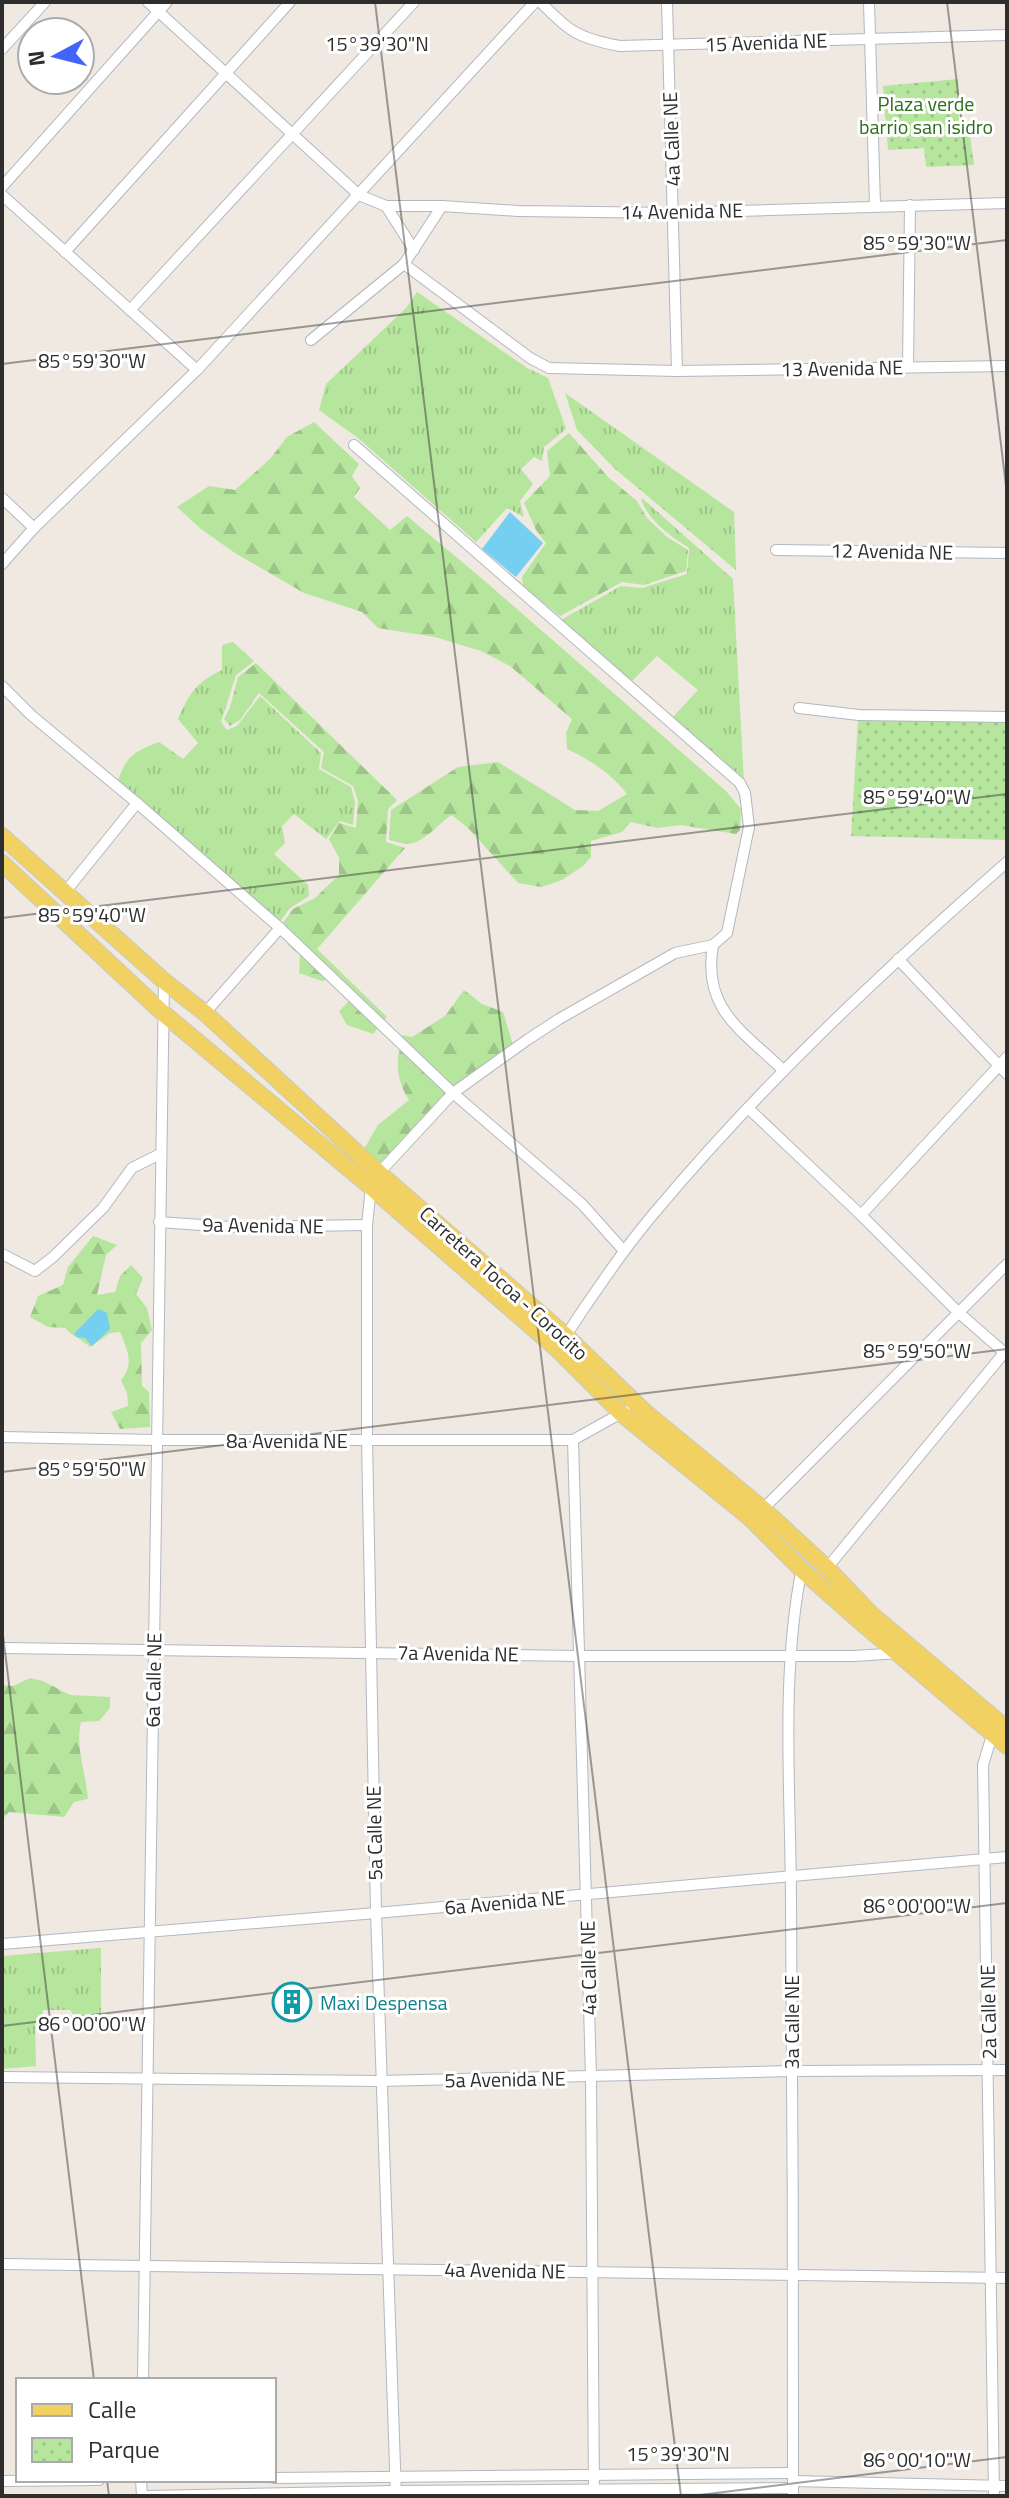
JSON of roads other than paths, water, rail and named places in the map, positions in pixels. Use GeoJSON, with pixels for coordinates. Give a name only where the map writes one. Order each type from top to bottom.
{"type":"FeatureCollection","features":[{"type":"Feature","properties":{"kind":"main road","name":"Carretera Tocoa - Corocito"},"geometry":{"type":"LineString","coordinates":[[2,836],[164,981],[205,1013],[375,1180]]}},
{"type":"Feature","properties":{"kind":"main road","name":"Carretera Tocoa - Corocito"},"geometry":{"type":"LineString","coordinates":[[2,863],[163,1013],[375,1180],[561,1342],[763,1509],[827,1568],[906,1652]]}},
{"type":"Feature","properties":{"kind":"main road","name":"Carretera Tocoa - Corocito"},"geometry":{"type":"LineString","coordinates":[[561,1342],[622,1414],[749,1517],[802,1570],[999,1729],[1007,1746]]}},
{"type":"Feature","properties":{"kind":"street"},"geometry":{"type":"LineString","coordinates":[[2,49],[45,2]]}},
{"type":"Feature","properties":{"kind":"street"},"geometry":{"type":"LineString","coordinates":[[148,2],[359,195]]}},
{"type":"Feature","properties":{"kind":"street"},"geometry":{"type":"LineString","coordinates":[[2,187],[167,2]]}},
{"type":"Feature","properties":{"kind":"street"},"geometry":{"type":"LineString","coordinates":[[65,252],[290,2]]}},
{"type":"Feature","properties":{"kind":"street"},"geometry":{"type":"LineString","coordinates":[[130,310],[414,2]]}},
{"type":"Feature","properties":{"kind":"street"},"geometry":{"type":"LineString","coordinates":[[2,564],[34,528],[197,370],[538,2]]}},
{"type":"Feature","properties":{"kind":"street","name":"15 Avenida NE"},"geometry":{"type":"LineString","coordinates":[[538,2],[568,29],[590,40],[620,46],[1007,35]]}},
{"type":"Feature","properties":{"kind":"street","name":"4a Calle NE"},"geometry":{"type":"LineString","coordinates":[[667,2],[677,371]]}},
{"type":"Feature","properties":{"kind":"street"},"geometry":{"type":"LineString","coordinates":[[869,2],[875,205]]}},
{"type":"Feature","properties":{"kind":"street"},"geometry":{"type":"LineString","coordinates":[[2,195],[197,370]]}},
{"type":"Feature","properties":{"kind":"street","name":"14 Avenida NE"},"geometry":{"type":"LineString","coordinates":[[359,195],[386,206],[673,213],[1007,203]]}},
{"type":"Feature","properties":{"kind":"street"},"geometry":{"type":"LineString","coordinates":[[908,367],[910,205]]}},
{"type":"Feature","properties":{"kind":"street"},"geometry":{"type":"LineString","coordinates":[[386,206],[414,250]]}},
{"type":"Feature","properties":{"kind":"street"},"geometry":{"type":"LineString","coordinates":[[311,340],[404,264],[442,206]]}},
{"type":"Feature","properties":{"kind":"street","name":"13 Avenida NE"},"geometry":{"type":"LineString","coordinates":[[404,264],[530,358],[549,368],[677,371],[1007,366]]}},
{"type":"Feature","properties":{"kind":"street"},"geometry":{"type":"LineString","coordinates":[[354,445],[740,783],[748,811],[747,841],[727,933],[713,945],[675,953],[559,1019],[453,1093],[375,1180]]}},
{"type":"Feature","properties":{"kind":"street"},"geometry":{"type":"LineString","coordinates":[[2,498],[34,528]]}},
{"type":"Feature","properties":{"kind":"street","name":"12 Avenida NE"},"geometry":{"type":"LineString","coordinates":[[776,550],[1007,553]]}},
{"type":"Feature","properties":{"kind":"street"},"geometry":{"type":"LineString","coordinates":[[2,686],[31,715],[280,928],[453,1093],[582,1204],[624,1251]]}},
{"type":"Feature","properties":{"kind":"street"},"geometry":{"type":"LineString","coordinates":[[799,708],[859,715],[1007,717]]}},
{"type":"Feature","properties":{"kind":"street"},"geometry":{"type":"LineString","coordinates":[[66,891],[137,803]]}},
{"type":"Feature","properties":{"kind":"street"},"geometry":{"type":"LineString","coordinates":[[561,1342],[624,1251],[687,1174],[784,1071],[898,959],[1007,862]]}},
{"type":"Feature","properties":{"kind":"street"},"geometry":{"type":"LineString","coordinates":[[205,1013],[280,928]]}},
{"type":"Feature","properties":{"kind":"street"},"geometry":{"type":"LineString","coordinates":[[713,945],[711,985],[725,1014],[784,1071]]}},
{"type":"Feature","properties":{"kind":"street"},"geometry":{"type":"LineString","coordinates":[[898,959],[1007,1074]]}},
{"type":"Feature","properties":{"kind":"street","name":"6a Calle NE"},"geometry":{"type":"LineString","coordinates":[[143,2378],[164,981]]}},
{"type":"Feature","properties":{"kind":"street"},"geometry":{"type":"LineString","coordinates":[[861,1215],[1007,1057]]}},
{"type":"Feature","properties":{"kind":"street"},"geometry":{"type":"LineString","coordinates":[[749,1109],[958,1312],[1006,1354],[827,1568]]}},
{"type":"Feature","properties":{"kind":"street"},"geometry":{"type":"LineString","coordinates":[[2,1254],[35,1271],[103,1208],[132,1168],[160,1154]]}},
{"type":"Feature","properties":{"kind":"street","name":"5a Calle NE"},"geometry":{"type":"LineString","coordinates":[[375,1180],[367,1225],[367,1439],[380,2081],[396,2494]]}},
{"type":"Feature","properties":{"kind":"street","name":"9a Avenida NE"},"geometry":{"type":"LineString","coordinates":[[159,1222],[230,1227],[367,1225]]}},
{"type":"Feature","properties":{"kind":"street"},"geometry":{"type":"LineString","coordinates":[[763,1509],[1007,1264]]}},
{"type":"Feature","properties":{"kind":"street"},"geometry":{"type":"LineString","coordinates":[[573,1440],[622,1414],[635,1402]]}},
{"type":"Feature","properties":{"kind":"street","name":"8a Avenida NE"},"geometry":{"type":"LineString","coordinates":[[2,1437],[573,1440]]}},
{"type":"Feature","properties":{"kind":"street","name":"4a Calle NE"},"geometry":{"type":"LineString","coordinates":[[573,1440],[591,2077],[594,2493]]}},
{"type":"Feature","properties":{"kind":"street","name":"3a Calle NE"},"geometry":{"type":"LineString","coordinates":[[793,2485],[788,1756],[790,1655],[807,1550]]}},
{"type":"Feature","properties":{"kind":"street","name":"7a Avenida NE"},"geometry":{"type":"LineString","coordinates":[[2,1648],[579,1656],[854,1656],[906,1652]]}},
{"type":"Feature","properties":{"kind":"street","name":"2a Calle NE"},"geometry":{"type":"LineString","coordinates":[[994,2491],[983,1765],[999,1729]]}},
{"type":"Feature","properties":{"kind":"street","name":"6a Avenida NE"},"geometry":{"type":"LineString","coordinates":[[2,1944],[1007,1857]]}},
{"type":"Feature","properties":{"kind":"street","name":"5a Avenida NE"},"geometry":{"type":"LineString","coordinates":[[2,2077],[380,2081],[792,2071],[1007,2070]]}},
{"type":"Feature","properties":{"kind":"street","name":"4a Avenida NE"},"geometry":{"type":"LineString","coordinates":[[2,2264],[1007,2278]]}},
{"type":"Feature","properties":{"kind":"street"},"geometry":{"type":"LineString","coordinates":[[276,2478],[594,2475],[994,2491],[1007,2486]]}},
{"type":"Feature","properties":{"kind":"street"},"geometry":{"type":"LineString","coordinates":[[144,2496],[594,2493],[793,2485]]}},
{"type":"Feature","properties":{"kind":"water"},"geometry":{"type":"Polygon","coordinates":[[[510,512],[543,543],[516,577],[482,549],[510,512]]]}},
{"type":"Feature","properties":{"kind":"water"},"geometry":{"type":"Polygon","coordinates":[[[98,1309],[107,1313],[110,1329],[92,1346],[85,1338],[74,1334],[98,1309]]]}},
{"type":"Feature","properties":{"kind":"place","name":"Maxi Despensa"},"geometry":{"type":"Point","coordinates":[292,2002]}},
{"type":"Feature","properties":{"kind":"park label","name":"Plaza verde barrio san isidro"},"geometry":{"type":"Point","coordinates":[926,114]}}]}
